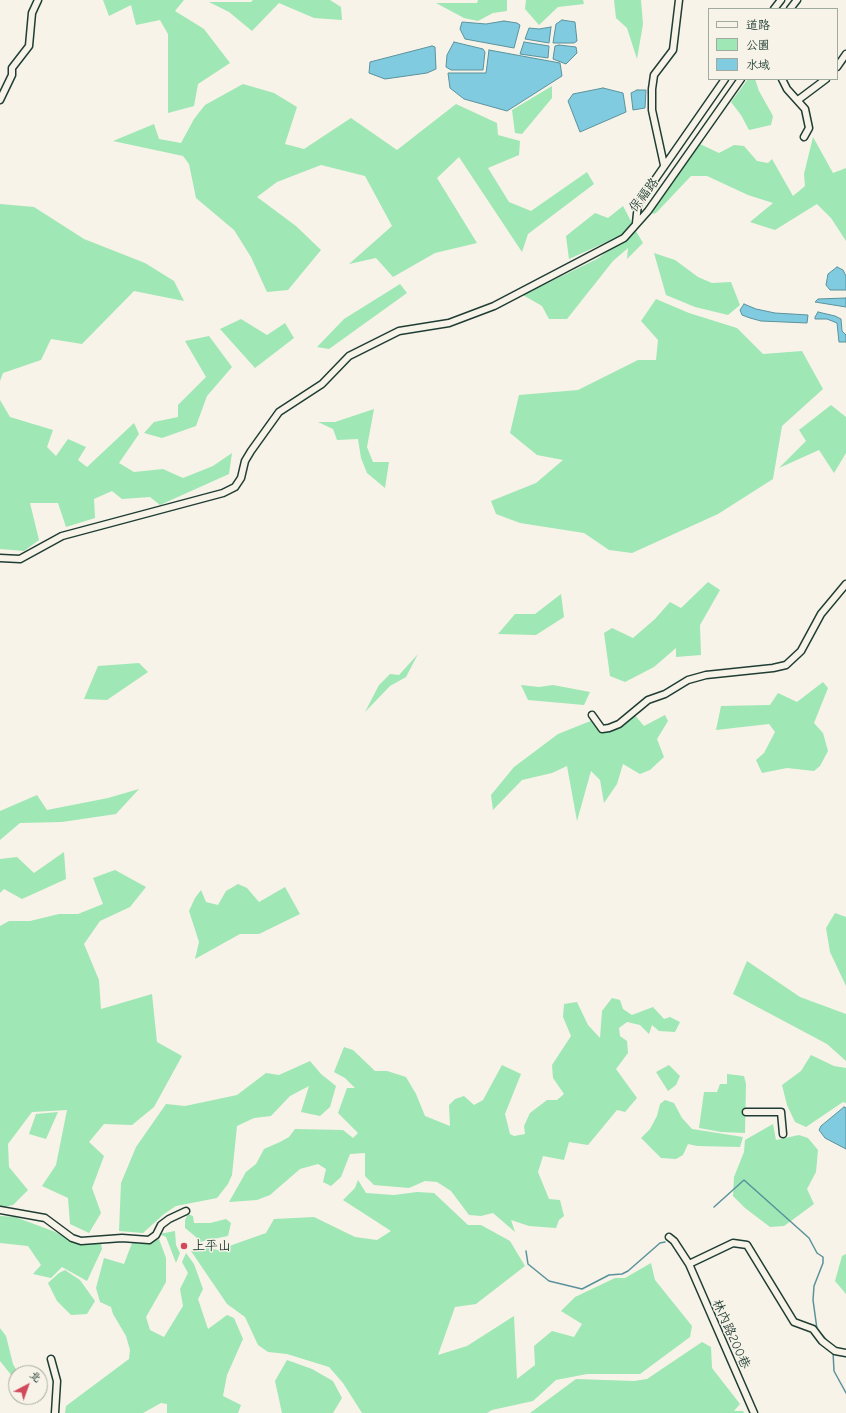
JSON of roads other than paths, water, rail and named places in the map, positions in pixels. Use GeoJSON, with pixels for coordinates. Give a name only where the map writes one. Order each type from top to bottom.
{"type":"FeatureCollection","features":[{"type":"Feature","properties":{"kind":"street"},"geometry":{"type":"LineString","coordinates":[[0,100],[12,75],[12,68],[29,46],[32,13],[38,0]]}},
{"type":"Feature","properties":{"kind":"street"},"geometry":{"type":"LineString","coordinates":[[664,165],[652,110],[652,89],[654,75],[673,50],[679,0]]}},
{"type":"Feature","properties":{"kind":"street"},"geometry":{"type":"LineString","coordinates":[[775,8],[781,0]]}},
{"type":"Feature","properties":{"kind":"street"},"geometry":{"type":"LineString","coordinates":[[838,66],[846,54]]}},
{"type":"Feature","properties":{"kind":"street","name":"保福路"},"geometry":{"type":"LineString","coordinates":[[636,223],[638,204],[724,80]]}},
{"type":"Feature","properties":{"kind":"street","name":"保福路"},"geometry":{"type":"LineString","coordinates":[[636,223],[648,211],[740,80]]}},
{"type":"Feature","properties":{"kind":"street"},"geometry":{"type":"LineString","coordinates":[[782,80],[787,89],[805,109],[810,128],[804,137]]}},
{"type":"Feature","properties":{"kind":"street"},"geometry":{"type":"LineString","coordinates":[[798,100],[825,80]]}},
{"type":"Feature","properties":{"kind":"street"},"geometry":{"type":"LineString","coordinates":[[0,558],[20,559],[62,536],[223,493],[236,488],[241,478],[245,461],[279,412],[322,384],[349,356],[399,331],[449,324],[494,306],[624,238],[636,223]]}},
{"type":"Feature","properties":{"kind":"street"},"geometry":{"type":"LineString","coordinates":[[592,715],[602,729],[609,728],[619,724],[648,700],[665,694],[688,680],[706,675],[773,668],[786,665],[801,651],[821,614],[846,584]]}},
{"type":"Feature","properties":{"kind":"street"},"geometry":{"type":"LineString","coordinates":[[746,1112],[781,1112],[783,1134]]}},
{"type":"Feature","properties":{"kind":"street"},"geometry":{"type":"LineString","coordinates":[[0,1210],[45,1218],[72,1238],[81,1241],[122,1238],[149,1240],[156,1235],[161,1225],[169,1219],[186,1211]]}},
{"type":"Feature","properties":{"kind":"street","name":"林內路200巷"},"geometry":{"type":"LineString","coordinates":[[669,1237],[674,1241],[689,1264],[754,1413]]}},
{"type":"Feature","properties":{"kind":"street"},"geometry":{"type":"LineString","coordinates":[[689,1264],[733,1243],[747,1245],[794,1322],[814,1329],[829,1347],[835,1351],[846,1354]]}},
{"type":"Feature","properties":{"kind":"street"},"geometry":{"type":"LineString","coordinates":[[51,1359],[57,1381],[55,1413]]}},
{"type":"Feature","properties":{"kind":"water"},"geometry":{"type":"Polygon","coordinates":[[[562,20],[575,22],[577,41],[574,43],[553,43],[556,24],[562,20]]]}},
{"type":"Feature","properties":{"kind":"water"},"geometry":{"type":"Polygon","coordinates":[[[504,21],[517,23],[520,25],[514,48],[465,39],[460,29],[462,22],[486,24],[504,21]]]}},
{"type":"Feature","properties":{"kind":"water"},"geometry":{"type":"Polygon","coordinates":[[[551,27],[549,43],[525,39],[529,28],[539,29],[551,27]]]}},
{"type":"Feature","properties":{"kind":"water"},"geometry":{"type":"Polygon","coordinates":[[[454,42],[483,49],[485,52],[483,70],[451,70],[446,67],[447,55],[454,42]]]}},
{"type":"Feature","properties":{"kind":"water"},"geometry":{"type":"Polygon","coordinates":[[[524,42],[549,46],[548,58],[520,54],[524,42]]]}},
{"type":"Feature","properties":{"kind":"water"},"geometry":{"type":"Polygon","coordinates":[[[432,46],[435,47],[436,69],[427,73],[385,79],[369,73],[370,62],[432,46]]]}},
{"type":"Feature","properties":{"kind":"water"},"geometry":{"type":"Polygon","coordinates":[[[555,46],[576,47],[577,53],[566,64],[553,59],[555,46]]]}},
{"type":"Feature","properties":{"kind":"water"},"geometry":{"type":"Polygon","coordinates":[[[489,50],[560,63],[562,76],[507,111],[464,99],[450,88],[448,73],[486,73],[489,50]]]}},
{"type":"Feature","properties":{"kind":"water"},"geometry":{"type":"Polygon","coordinates":[[[603,88],[623,93],[626,112],[580,132],[568,101],[573,94],[603,88]]]}},
{"type":"Feature","properties":{"kind":"water"},"geometry":{"type":"Polygon","coordinates":[[[637,90],[646,90],[645,108],[633,110],[631,93],[637,90]]]}},
{"type":"Feature","properties":{"kind":"water"},"geometry":{"type":"Polygon","coordinates":[[[837,267],[843,270],[846,276],[846,290],[830,290],[826,285],[828,274],[837,267]]]}},
{"type":"Feature","properties":{"kind":"water"},"geometry":{"type":"Polygon","coordinates":[[[846,298],[846,307],[815,302],[818,299],[846,298]]]}},
{"type":"Feature","properties":{"kind":"water"},"geometry":{"type":"Polygon","coordinates":[[[744,304],[756,309],[775,313],[808,315],[807,323],[761,321],[750,318],[742,315],[740,310],[744,304]]]}},
{"type":"Feature","properties":{"kind":"water"},"geometry":{"type":"Polygon","coordinates":[[[818,312],[841,319],[842,331],[846,335],[846,342],[839,342],[837,323],[827,319],[815,319],[818,312]]]}},
{"type":"Feature","properties":{"kind":"water"},"geometry":{"type":"Polygon","coordinates":[[[844,1107],[846,1108],[846,1149],[825,1138],[819,1130],[821,1126],[844,1107]]]}},
{"type":"Feature","properties":{"kind":"waterway"},"geometry":{"type":"LineString","coordinates":[[714,1207],[744,1180],[809,1238],[817,1253],[823,1257],[823,1263],[814,1286],[813,1300],[817,1329],[829,1343]]}},
{"type":"Feature","properties":{"kind":"waterway"},"geometry":{"type":"LineString","coordinates":[[526,1251],[528,1264],[549,1281],[582,1289],[609,1275],[622,1274],[628,1271],[660,1243],[665,1242]]}},
{"type":"Feature","properties":{"kind":"waterway"},"geometry":{"type":"LineString","coordinates":[[833,1352],[834,1371],[846,1393]]}},
{"type":"Feature","properties":{"kind":"place","name":"上平山"},"geometry":{"type":"Point","coordinates":[184,1246]}}]}
